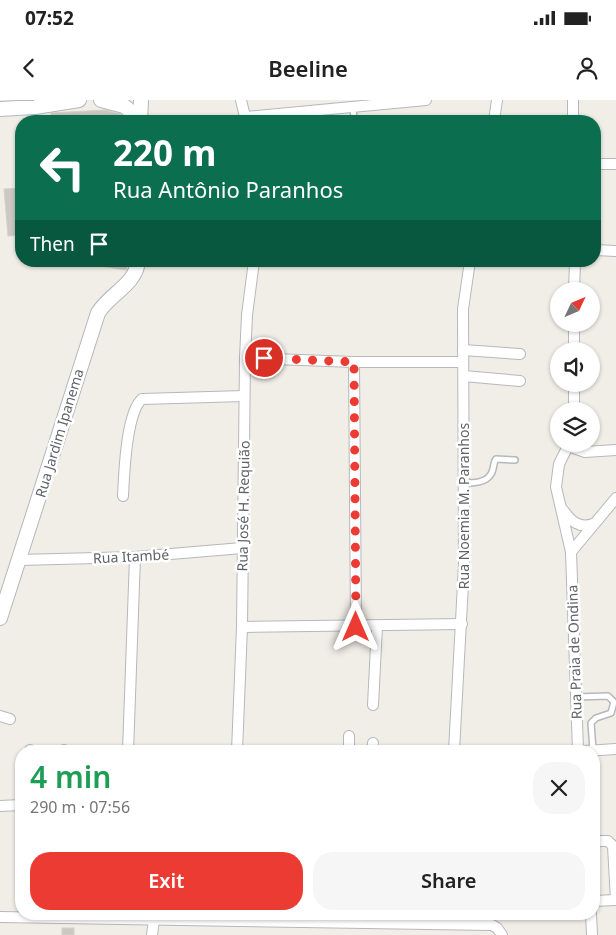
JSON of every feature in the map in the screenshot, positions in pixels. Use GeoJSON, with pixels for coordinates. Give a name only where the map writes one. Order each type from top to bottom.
{"type":"FeatureCollection","features":[{"type":"Feature","properties":{"kind":"street"},"geometry":{"type":"LineString","coordinates":[[0,109],[79,100]]}},
{"type":"Feature","properties":{"kind":"street"},"geometry":{"type":"LineString","coordinates":[[101,100],[124,106],[136,115]]}},
{"type":"Feature","properties":{"kind":"street"},"geometry":{"type":"LineString","coordinates":[[131,100],[138,115]]}},
{"type":"Feature","properties":{"kind":"street"},"geometry":{"type":"LineString","coordinates":[[140,115],[141,100]]}},
{"type":"Feature","properties":{"kind":"street"},"geometry":{"type":"LineString","coordinates":[[241,100],[245,115]]}},
{"type":"Feature","properties":{"kind":"street"},"geometry":{"type":"LineString","coordinates":[[282,115],[426,100]]}},
{"type":"Feature","properties":{"kind":"street"},"geometry":{"type":"LineString","coordinates":[[495,115],[497,100]]}},
{"type":"Feature","properties":{"kind":"street"},"geometry":{"type":"LineString","coordinates":[[573,100],[573,115]]}},
{"type":"Feature","properties":{"kind":"street"},"geometry":{"type":"LineString","coordinates":[[601,164],[616,164]]}},
{"type":"Feature","properties":{"kind":"street"},"geometry":{"type":"LineString","coordinates":[[601,250],[616,251]]}},
{"type":"Feature","properties":{"kind":"street","name":"Rua Jardim Ipanema"},"geometry":{"type":"LineString","coordinates":[[0,618],[98,313],[108,300],[130,281],[136,273],[137,267]]}},
{"type":"Feature","properties":{"kind":"street","name":"Rua José H. Requião"},"geometry":{"type":"LineString","coordinates":[[237,745],[242,627],[245,358],[247,315],[253,267]]}},
{"type":"Feature","properties":{"kind":"street","name":"Rua Noemia M. Paranhos"},"geometry":{"type":"LineString","coordinates":[[454,745],[462,624],[464,482],[463,309],[469,267]]}},
{"type":"Feature","properties":{"kind":"street"},"geometry":{"type":"LineString","coordinates":[[575,282],[576,267]]}},
{"type":"Feature","properties":{"kind":"street"},"geometry":{"type":"LineString","coordinates":[[464,350],[520,354]]}},
{"type":"Feature","properties":{"kind":"street"},"geometry":{"type":"LineString","coordinates":[[245,358],[354,362],[463,362]]}},
{"type":"Feature","properties":{"kind":"street"},"geometry":{"type":"LineString","coordinates":[[354,362],[356,627]]}},
{"type":"Feature","properties":{"kind":"street"},"geometry":{"type":"LineString","coordinates":[[464,376],[520,381]]}},
{"type":"Feature","properties":{"kind":"street"},"geometry":{"type":"LineString","coordinates":[[123,496],[126,448],[136,405],[142,400],[244,396]]}},
{"type":"Feature","properties":{"kind":"street"},"geometry":{"type":"LineString","coordinates":[[600,451],[616,450]]}},
{"type":"Feature","properties":{"kind":"street","name":"Rua Praia de Ondina"},"geometry":{"type":"LineString","coordinates":[[565,452],[559,464],[556,487],[571,552],[578,745]]}},
{"type":"Feature","properties":{"kind":"street"},"geometry":{"type":"LineString","coordinates":[[571,552],[616,498]]}},
{"type":"Feature","properties":{"kind":"street"},"geometry":{"type":"LineString","coordinates":[[562,509],[576,524],[587,526],[593,524]]}},
{"type":"Feature","properties":{"kind":"street","name":"Rua Itambé"},"geometry":{"type":"LineString","coordinates":[[19,560],[135,556],[242,548]]}},
{"type":"Feature","properties":{"kind":"street"},"geometry":{"type":"LineString","coordinates":[[128,745],[135,556]]}},
{"type":"Feature","properties":{"kind":"street"},"geometry":{"type":"LineString","coordinates":[[242,627],[356,627],[462,624]]}},
{"type":"Feature","properties":{"kind":"street"},"geometry":{"type":"LineString","coordinates":[[373,706],[377,626]]}},
{"type":"Feature","properties":{"kind":"street"},"geometry":{"type":"LineString","coordinates":[[348,745],[349,736]]}},
{"type":"Feature","properties":{"kind":"street"},"geometry":{"type":"LineString","coordinates":[[600,750],[616,749]]}},
{"type":"Feature","properties":{"kind":"street"},"geometry":{"type":"LineString","coordinates":[[0,806],[15,806]]}},
{"type":"Feature","properties":{"kind":"street"},"geometry":{"type":"LineString","coordinates":[[600,840],[614,843],[616,874],[615,900],[600,901]]}},
{"type":"Feature","properties":{"kind":"street"},"geometry":{"type":"LineString","coordinates":[[0,917],[15,917]]}},
{"type":"Feature","properties":{"kind":"street"},"geometry":{"type":"LineString","coordinates":[[152,935],[154,920],[492,925],[498,928],[502,935]]}},
{"type":"Feature","properties":{"kind":"street"},"geometry":{"type":"LineString","coordinates":[[591,920],[592,935]]}},
{"type":"Feature","properties":{"kind":"lane"},"geometry":{"type":"LineString","coordinates":[[353,107],[354,115]]}},
{"type":"Feature","properties":{"kind":"lane"},"geometry":{"type":"LineString","coordinates":[[464,482],[479,482],[488,477],[492,474],[496,459],[515,460]]}},
{"type":"Feature","properties":{"kind":"lane"},"geometry":{"type":"LineString","coordinates":[[576,697],[608,696],[614,702],[611,713],[596,718],[591,723],[593,745]]}},
{"type":"Feature","properties":{"kind":"building"},"geometry":{"type":"Polygon","coordinates":[[[105,110],[121,115],[51,115],[51,113],[105,110]]]}},
{"type":"Feature","properties":{"kind":"building"},"geometry":{"type":"Polygon","coordinates":[[[15,188],[15,235],[8,236],[4,189],[15,188]]]}},
{"type":"Feature","properties":{"kind":"building"},"geometry":{"type":"Polygon","coordinates":[[[107,267],[127,267],[126,270],[107,267]]]}},
{"type":"Feature","properties":{"kind":"building"},"geometry":{"type":"Polygon","coordinates":[[[62,928],[74,928],[74,935],[62,935],[62,928]]]}},
{"type":"Feature","properties":{"kind":"route"},"geometry":{"type":"LineString","coordinates":[[264,358],[354,362],[356,627]]}}]}
